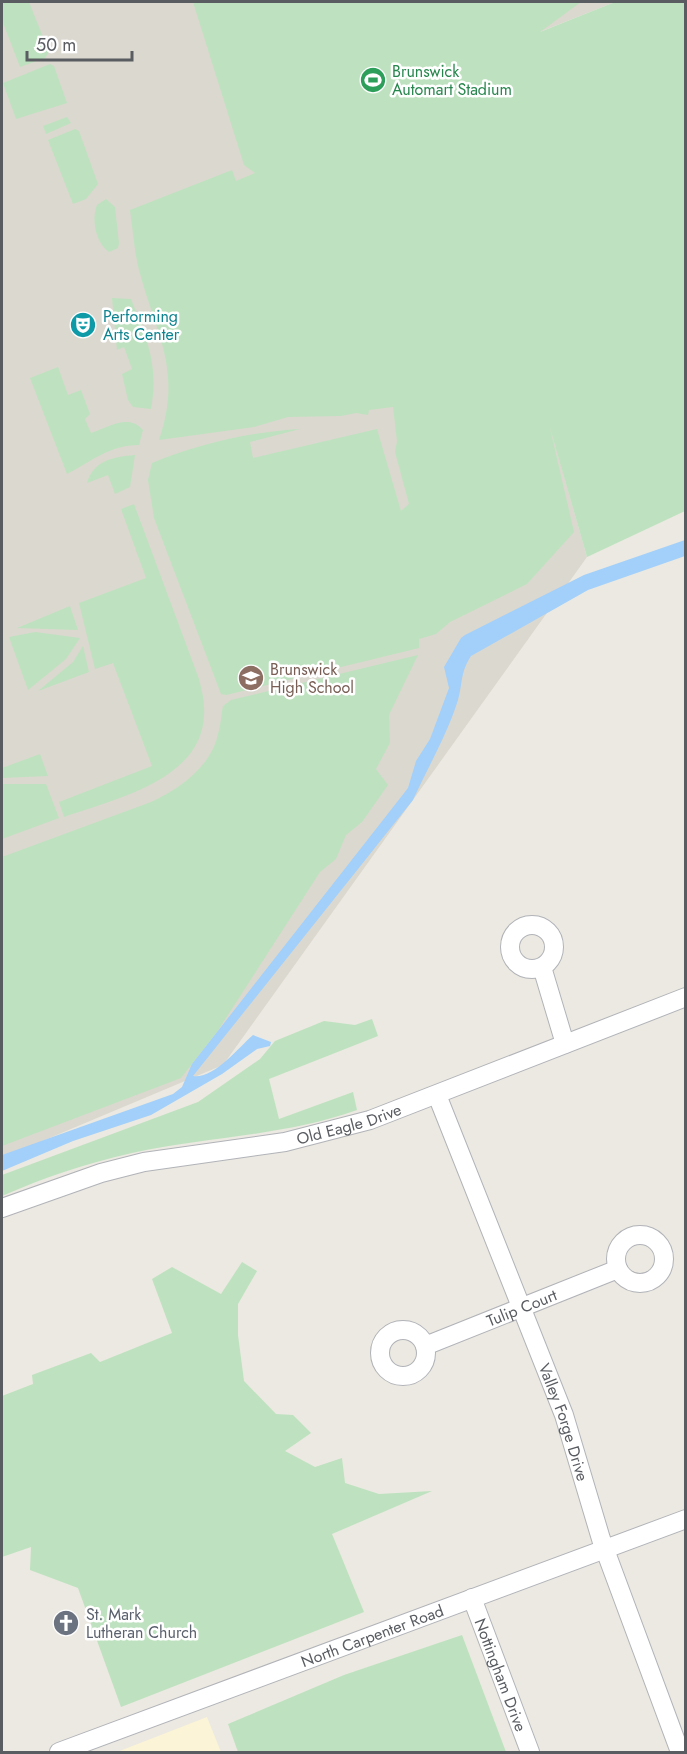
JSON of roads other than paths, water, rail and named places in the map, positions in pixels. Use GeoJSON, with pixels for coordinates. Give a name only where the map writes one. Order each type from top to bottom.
{"type":"FeatureCollection","features":[{"type":"Feature","properties":{"kind":"street"},"geometry":{"type":"LineString","coordinates":[[543,967],[565,1044]]}},
{"type":"Feature","properties":{"kind":"street","name":"Old Eagle Drive"},"geometry":{"type":"LineString","coordinates":[[2,1208],[101,1173],[147,1162],[285,1142],[328,1133],[437,1095],[686,997]]}},
{"type":"Feature","properties":{"kind":"street","name":"Valley Forge Drive"},"geometry":{"type":"LineString","coordinates":[[437,1095],[564,1415],[581,1479],[605,1549],[680,1752]]}},
{"type":"Feature","properties":{"kind":"street","name":"Tulip Court"},"geometry":{"type":"LineString","coordinates":[[425,1346],[618,1269]]}},
{"type":"Feature","properties":{"kind":"street","name":"North Carpenter Road"},"geometry":{"type":"LineString","coordinates":[[59,1752],[686,1519]]}},
{"type":"Feature","properties":{"kind":"street","name":"Nottingham Drive"},"geometry":{"type":"LineString","coordinates":[[472,1598],[530,1752]]}},
{"type":"Feature","properties":{"kind":"water"},"geometry":{"type":"Polygon","coordinates":[[[685,540],[685,556],[588,590],[471,656],[463,673],[458,700],[448,726],[413,800],[193,1076],[201,1076],[217,1068],[253,1035],[271,1042],[270,1046],[257,1049],[222,1074],[151,1115],[73,1141],[2,1171],[2,1155],[173,1094],[182,1087],[192,1064],[408,788],[416,761],[430,739],[449,688],[444,667],[461,638],[584,575],[685,540]]]}},
{"type":"Feature","properties":{"kind":"place","name":"Brunswick Automart Stadium"},"geometry":{"type":"Point","coordinates":[373,80]}},
{"type":"Feature","properties":{"kind":"place","name":"Performing Arts Center"},"geometry":{"type":"Point","coordinates":[83,325]}},
{"type":"Feature","properties":{"kind":"place","name":"Brunswick High School"},"geometry":{"type":"Point","coordinates":[251,678]}},
{"type":"Feature","properties":{"kind":"place","name":"St. Mark Lutheran Church"},"geometry":{"type":"Point","coordinates":[66,1623]}}]}
